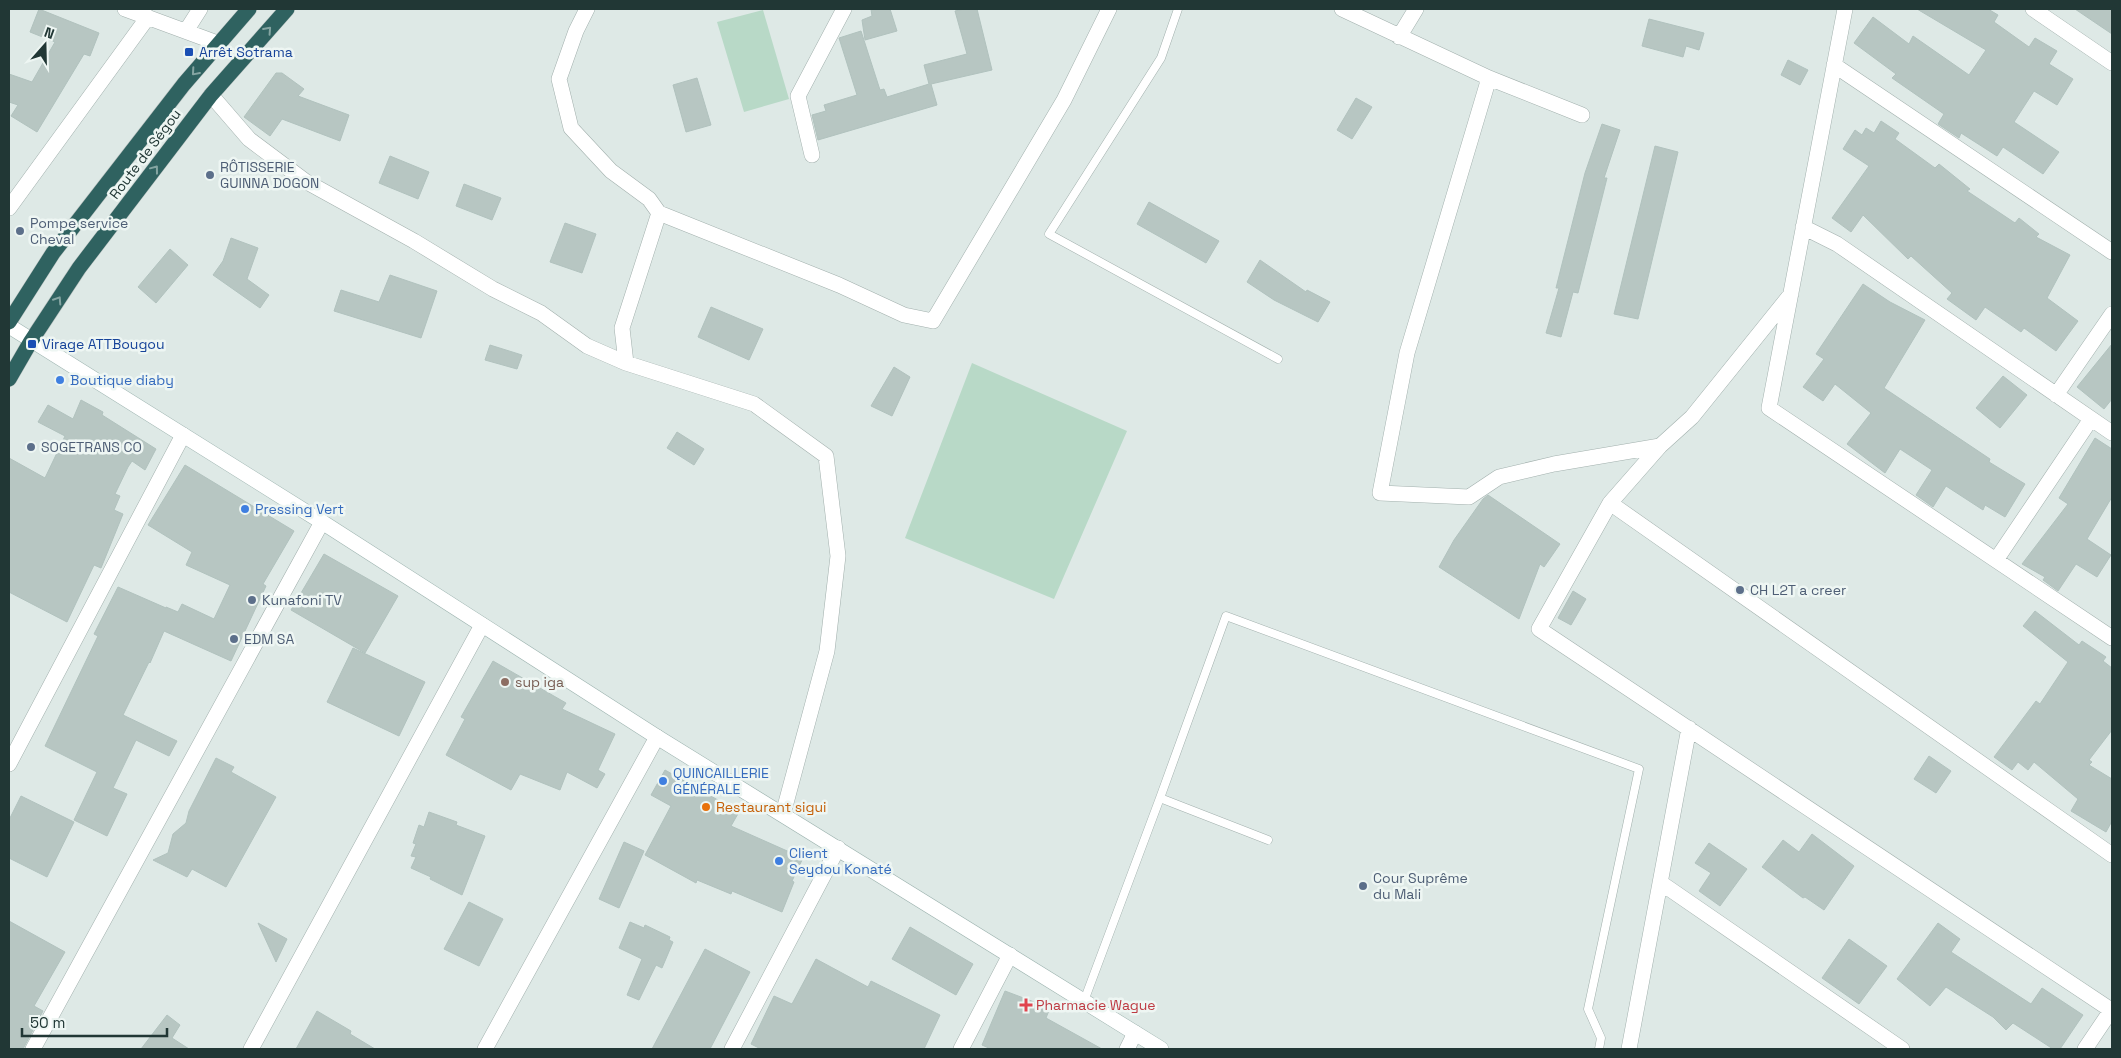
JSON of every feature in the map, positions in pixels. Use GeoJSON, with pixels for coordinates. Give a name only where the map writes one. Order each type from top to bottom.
{"type":"FeatureCollection","features":[{"type":"Feature","properties":{"kind":"highway","name":"Route de Ségou"},"geometry":{"type":"LineString","coordinates":[[9,322],[52,253],[184,84],[249,9]]}},
{"type":"Feature","properties":{"kind":"highway","name":"Route de Ségou"},"geometry":{"type":"LineString","coordinates":[[9,379],[31,341],[79,268],[211,95],[287,9]]}},
{"type":"Feature","properties":{"kind":"street"},"geometry":{"type":"LineString","coordinates":[[125,9],[220,44]]}},
{"type":"Feature","properties":{"kind":"street"},"geometry":{"type":"LineString","coordinates":[[186,31],[200,9]]}},
{"type":"Feature","properties":{"kind":"street"},"geometry":{"type":"LineString","coordinates":[[587,9],[576,31],[559,79],[571,128],[611,171],[649,200],[659,213],[839,285],[904,315],[934,321],[1064,100],[1109,9]]}},
{"type":"Feature","properties":{"kind":"street"},"geometry":{"type":"LineString","coordinates":[[812,155],[798,96],[844,9]]}},
{"type":"Feature","properties":{"kind":"street"},"geometry":{"type":"LineString","coordinates":[[1342,9],[1399,38],[1489,78],[1582,115]]}},
{"type":"Feature","properties":{"kind":"street"},"geometry":{"type":"LineString","coordinates":[[1399,38],[1416,9]]}},
{"type":"Feature","properties":{"kind":"street"},"geometry":{"type":"LineString","coordinates":[[1843,9],[1769,408],[2112,638]]}},
{"type":"Feature","properties":{"kind":"street"},"geometry":{"type":"LineString","coordinates":[[2034,9],[2112,62]]}},
{"type":"Feature","properties":{"kind":"street"},"geometry":{"type":"LineString","coordinates":[[9,208],[148,17]]}},
{"type":"Feature","properties":{"kind":"street"},"geometry":{"type":"LineString","coordinates":[[1834,65],[2112,252]]}},
{"type":"Feature","properties":{"kind":"street"},"geometry":{"type":"LineString","coordinates":[[1489,78],[1407,353],[1380,493],[1468,497],[1499,477],[1554,464],[1660,446]]}},
{"type":"Feature","properties":{"kind":"street"},"geometry":{"type":"LineString","coordinates":[[211,95],[249,139],[306,181],[414,241],[493,289],[541,313],[587,346],[626,363],[754,404],[826,456],[838,556],[827,651],[782,814]]}},
{"type":"Feature","properties":{"kind":"street"},"geometry":{"type":"LineString","coordinates":[[626,363],[622,328],[659,213]]}},
{"type":"Feature","properties":{"kind":"street"},"geometry":{"type":"LineString","coordinates":[[1803,227],[1837,244],[2112,433]]}},
{"type":"Feature","properties":{"kind":"street"},"geometry":{"type":"LineString","coordinates":[[1791,294],[1692,417],[1660,446],[1610,503],[1539,629],[2112,1009],[2085,1049]]}},
{"type":"Feature","properties":{"kind":"street"},"geometry":{"type":"LineString","coordinates":[[2056,395],[2112,314]]}},
{"type":"Feature","properties":{"kind":"street"},"geometry":{"type":"LineString","coordinates":[[9,326],[322,522],[658,737],[1161,1049]]}},
{"type":"Feature","properties":{"kind":"street"},"geometry":{"type":"LineString","coordinates":[[1996,560],[2091,418]]}},
{"type":"Feature","properties":{"kind":"street"},"geometry":{"type":"LineString","coordinates":[[9,764],[183,435]]}},
{"type":"Feature","properties":{"kind":"street"},"geometry":{"type":"LineString","coordinates":[[1610,503],[2112,855]]}},
{"type":"Feature","properties":{"kind":"street"},"geometry":{"type":"LineString","coordinates":[[34,1049],[322,522]]}},
{"type":"Feature","properties":{"kind":"street"},"geometry":{"type":"LineString","coordinates":[[251,1049],[482,625]]}},
{"type":"Feature","properties":{"kind":"street"},"geometry":{"type":"LineString","coordinates":[[1629,1049],[1688,728]]}},
{"type":"Feature","properties":{"kind":"street"},"geometry":{"type":"LineString","coordinates":[[485,1049],[658,737]]}},
{"type":"Feature","properties":{"kind":"street"},"geometry":{"type":"LineString","coordinates":[[732,1049],[838,848]]}},
{"type":"Feature","properties":{"kind":"street"},"geometry":{"type":"LineString","coordinates":[[1661,883],[1902,1049]]}},
{"type":"Feature","properties":{"kind":"street"},"geometry":{"type":"LineString","coordinates":[[961,1049],[1010,955]]}},
{"type":"Feature","properties":{"kind":"street"},"geometry":{"type":"LineString","coordinates":[[1127,1049],[1135,1033]]}},
{"type":"Feature","properties":{"kind":"lane"},"geometry":{"type":"LineString","coordinates":[[1178,9],[1161,58],[1050,234],[1278,359]]}},
{"type":"Feature","properties":{"kind":"lane"},"geometry":{"type":"LineString","coordinates":[[1084,1001],[1226,616],[1639,769],[1588,1009],[1601,1038],[1599,1049]]}},
{"type":"Feature","properties":{"kind":"lane"},"geometry":{"type":"LineString","coordinates":[[1160,798],[1268,840]]}},
{"type":"Feature","properties":{"kind":"green space"},"geometry":{"type":"Polygon","coordinates":[[[763,10],[789,99],[744,112],[717,22],[763,10]]]}},
{"type":"Feature","properties":{"kind":"green space"},"geometry":{"type":"Polygon","coordinates":[[[972,363],[1127,431],[1054,599],[905,538],[972,363]]]}},
{"type":"Feature","properties":{"kind":"building"},"geometry":{"type":"Polygon","coordinates":[[[39,9],[99,33],[90,56],[84,54],[37,132],[11,116],[18,105],[9,102],[9,74],[32,82],[55,42],[30,32],[39,9]]]}},
{"type":"Feature","properties":{"kind":"building"},"geometry":{"type":"Polygon","coordinates":[[[871,9],[890,9],[897,31],[865,40],[862,20],[872,16],[871,9]]]}},
{"type":"Feature","properties":{"kind":"building"},"geometry":{"type":"Polygon","coordinates":[[[977,9],[992,70],[931,84],[937,105],[818,140],[812,115],[826,111],[824,105],[857,95],[839,38],[861,31],[880,90],[884,89],[887,97],[929,84],[924,65],[967,54],[955,11],[977,9]]]}},
{"type":"Feature","properties":{"kind":"building"},"geometry":{"type":"Polygon","coordinates":[[[1917,9],[1988,9],[1998,15],[1994,22],[2029,47],[2035,38],[2057,51],[2049,64],[2073,79],[2057,105],[2034,91],[2014,122],[2059,152],[2043,174],[2003,147],[1997,156],[1961,133],[1959,138],[1938,124],[1944,114],[1892,78],[1896,74],[1854,43],[1873,17],[1909,44],[1913,36],[1969,75],[1986,50],[1917,9]]]}},
{"type":"Feature","properties":{"kind":"building"},"geometry":{"type":"Polygon","coordinates":[[[2075,9],[2112,9],[2112,34],[2075,9]]]}},
{"type":"Feature","properties":{"kind":"building"},"geometry":{"type":"Polygon","coordinates":[[[1649,19],[1704,33],[1699,50],[1686,46],[1683,57],[1642,46],[1649,19]]]}},
{"type":"Feature","properties":{"kind":"building"},"geometry":{"type":"Polygon","coordinates":[[[1788,60],[1808,70],[1800,85],[1781,75],[1788,60]]]}},
{"type":"Feature","properties":{"kind":"building"},"geometry":{"type":"Polygon","coordinates":[[[276,73],[282,73],[304,89],[298,96],[349,115],[340,141],[282,119],[270,136],[244,117],[276,73]]]}},
{"type":"Feature","properties":{"kind":"building"},"geometry":{"type":"Polygon","coordinates":[[[697,78],[711,125],[686,132],[673,85],[697,78]]]}},
{"type":"Feature","properties":{"kind":"building"},"geometry":{"type":"Polygon","coordinates":[[[1356,98],[1372,107],[1352,139],[1337,130],[1356,98]]]}},
{"type":"Feature","properties":{"kind":"building"},"geometry":{"type":"Polygon","coordinates":[[[1881,121],[1899,133],[1895,139],[1935,168],[1939,164],[1970,189],[1967,191],[2015,223],[2019,218],[2039,234],[2036,237],[2070,255],[2047,298],[2078,321],[2056,351],[2024,328],[2021,332],[1985,307],[1976,320],[1947,299],[1952,293],[1911,256],[1908,259],[1863,215],[1851,232],[1832,218],[1869,166],[1843,149],[1855,130],[1862,135],[1866,128],[1874,133],[1881,121]]]}},
{"type":"Feature","properties":{"kind":"building"},"geometry":{"type":"Polygon","coordinates":[[[1602,124],[1620,130],[1604,178],[1607,178],[1578,293],[1573,292],[1561,337],[1546,333],[1559,288],[1556,288],[1585,173],[1602,124]]]}},
{"type":"Feature","properties":{"kind":"building"},"geometry":{"type":"Polygon","coordinates":[[[1655,146],[1678,152],[1638,319],[1614,314],[1655,146]]]}},
{"type":"Feature","properties":{"kind":"building"},"geometry":{"type":"Polygon","coordinates":[[[390,156],[429,172],[418,199],[379,183],[390,156]]]}},
{"type":"Feature","properties":{"kind":"building"},"geometry":{"type":"Polygon","coordinates":[[[464,184],[501,198],[492,220],[456,206],[464,184]]]}},
{"type":"Feature","properties":{"kind":"building"},"geometry":{"type":"Polygon","coordinates":[[[1149,202],[1219,241],[1206,263],[1137,224],[1149,202]]]}},
{"type":"Feature","properties":{"kind":"building"},"geometry":{"type":"Polygon","coordinates":[[[565,223],[596,234],[582,273],[550,262],[565,223]]]}},
{"type":"Feature","properties":{"kind":"building"},"geometry":{"type":"Polygon","coordinates":[[[231,238],[258,248],[247,279],[269,295],[260,308],[213,275],[223,261],[231,238]]]}},
{"type":"Feature","properties":{"kind":"building"},"geometry":{"type":"Polygon","coordinates":[[[170,249],[188,265],[156,303],[138,287],[170,249]]]}},
{"type":"Feature","properties":{"kind":"building"},"geometry":{"type":"Polygon","coordinates":[[[1260,260],[1306,292],[1307,290],[1330,302],[1318,322],[1274,300],[1247,282],[1260,260]]]}},
{"type":"Feature","properties":{"kind":"building"},"geometry":{"type":"Polygon","coordinates":[[[390,275],[437,291],[421,338],[334,311],[341,290],[379,302],[390,275]]]}},
{"type":"Feature","properties":{"kind":"building"},"geometry":{"type":"Polygon","coordinates":[[[1863,284],[1890,302],[1925,320],[1884,388],[1990,459],[1989,462],[2025,484],[2005,517],[1985,505],[1983,510],[1946,486],[1933,507],[1916,495],[1932,470],[1900,449],[1885,473],[1847,444],[1871,413],[1835,384],[1823,401],[1803,387],[1824,359],[1816,354],[1863,284]]]}},
{"type":"Feature","properties":{"kind":"building"},"geometry":{"type":"Polygon","coordinates":[[[711,307],[763,329],[749,360],[698,337],[711,307]]]}},
{"type":"Feature","properties":{"kind":"building"},"geometry":{"type":"Polygon","coordinates":[[[2112,344],[2112,399],[2104,409],[2077,387],[2112,344]]]}},
{"type":"Feature","properties":{"kind":"building"},"geometry":{"type":"Polygon","coordinates":[[[490,345],[522,355],[517,369],[485,360],[490,345]]]}},
{"type":"Feature","properties":{"kind":"building"},"geometry":{"type":"Polygon","coordinates":[[[894,367],[910,377],[892,416],[871,406],[894,367]]]}},
{"type":"Feature","properties":{"kind":"building"},"geometry":{"type":"Polygon","coordinates":[[[2003,376],[2027,395],[2000,428],[1976,408],[2003,376]]]}},
{"type":"Feature","properties":{"kind":"building"},"geometry":{"type":"Polygon","coordinates":[[[81,400],[103,412],[102,415],[156,449],[145,470],[132,461],[128,467],[115,494],[120,496],[114,510],[123,514],[101,568],[94,565],[67,622],[9,592],[9,458],[45,478],[65,436],[38,422],[48,405],[73,419],[81,400]]]}},
{"type":"Feature","properties":{"kind":"building"},"geometry":{"type":"Polygon","coordinates":[[[677,432],[704,449],[694,465],[667,448],[677,432]]]}},
{"type":"Feature","properties":{"kind":"building"},"geometry":{"type":"Polygon","coordinates":[[[2095,438],[2112,449],[2112,497],[2087,539],[2111,555],[2097,577],[2076,564],[2058,591],[2043,580],[2045,577],[2022,564],[2068,504],[2059,498],[2095,438]]]}},
{"type":"Feature","properties":{"kind":"building"},"geometry":{"type":"Polygon","coordinates":[[[185,465],[294,531],[263,584],[266,586],[231,661],[164,631],[123,715],[177,741],[169,756],[136,740],[113,788],[127,794],[107,836],[74,820],[97,772],[45,746],[98,636],[94,634],[118,587],[178,612],[182,604],[214,619],[230,585],[186,565],[192,552],[148,525],[185,465]]]}},
{"type":"Feature","properties":{"kind":"building"},"geometry":{"type":"Polygon","coordinates":[[[1488,495],[1560,544],[1544,567],[1540,564],[1519,619],[1439,567],[1454,540],[1483,499],[1488,495]]]}},
{"type":"Feature","properties":{"kind":"building"},"geometry":{"type":"Polygon","coordinates":[[[324,554],[398,596],[365,653],[291,610],[324,554]]]}},
{"type":"Feature","properties":{"kind":"building"},"geometry":{"type":"Polygon","coordinates":[[[1573,591],[1586,599],[1571,625],[1558,618],[1573,591]]]}},
{"type":"Feature","properties":{"kind":"building"},"geometry":{"type":"Polygon","coordinates":[[[2035,611],[2079,645],[2082,641],[2106,657],[2103,661],[2112,668],[2112,730],[2089,760],[2092,762],[2089,765],[2112,779],[2112,821],[2106,832],[2071,811],[2078,799],[2034,762],[2028,770],[2018,762],[2012,770],[1994,757],[2036,701],[2040,704],[2068,662],[2023,626],[2035,611]]]}},
{"type":"Feature","properties":{"kind":"building"},"geometry":{"type":"Polygon","coordinates":[[[353,648],[425,682],[399,736],[327,702],[353,648]]]}},
{"type":"Feature","properties":{"kind":"building"},"geometry":{"type":"Polygon","coordinates":[[[493,661],[566,703],[562,709],[615,734],[598,770],[605,774],[597,788],[567,772],[560,790],[520,774],[511,790],[446,755],[465,719],[461,717],[493,661]]]}},
{"type":"Feature","properties":{"kind":"building"},"geometry":{"type":"Polygon","coordinates":[[[1929,756],[1951,771],[1936,793],[1914,779],[1929,756]]]}},
{"type":"Feature","properties":{"kind":"building"},"geometry":{"type":"Polygon","coordinates":[[[216,758],[234,767],[231,772],[276,797],[226,887],[192,869],[187,877],[153,860],[168,853],[173,834],[186,823],[189,811],[216,758]]]}},
{"type":"Feature","properties":{"kind":"building"},"geometry":{"type":"Polygon","coordinates":[[[665,770],[739,812],[731,826],[803,858],[792,881],[794,882],[782,912],[732,891],[731,894],[697,880],[696,883],[645,855],[671,806],[651,795],[665,770]]]}},
{"type":"Feature","properties":{"kind":"building"},"geometry":{"type":"Polygon","coordinates":[[[21,796],[74,822],[47,877],[9,858],[9,820],[21,796]]]}},
{"type":"Feature","properties":{"kind":"building"},"geometry":{"type":"Polygon","coordinates":[[[429,812],[457,822],[456,825],[485,836],[462,895],[411,868],[416,857],[411,856],[416,844],[413,843],[419,825],[424,827],[429,812]]]}},
{"type":"Feature","properties":{"kind":"building"},"geometry":{"type":"Polygon","coordinates":[[[1812,834],[1854,866],[1824,910],[1805,897],[1803,898],[1762,867],[1783,840],[1799,852],[1812,834]]]}},
{"type":"Feature","properties":{"kind":"building"},"geometry":{"type":"Polygon","coordinates":[[[624,842],[644,851],[619,908],[599,899],[624,842]]]}},
{"type":"Feature","properties":{"kind":"building"},"geometry":{"type":"Polygon","coordinates":[[[1709,843],[1747,869],[1720,906],[1699,891],[1711,873],[1695,863],[1709,843]]]}},
{"type":"Feature","properties":{"kind":"building"},"geometry":{"type":"Polygon","coordinates":[[[469,902],[503,919],[479,966],[444,949],[469,902]]]}},
{"type":"Feature","properties":{"kind":"building"},"geometry":{"type":"Polygon","coordinates":[[[9,921],[65,952],[34,1006],[43,1011],[23,1049],[9,1049],[9,921]]]}},
{"type":"Feature","properties":{"kind":"building"},"geometry":{"type":"Polygon","coordinates":[[[630,922],[644,928],[645,925],[670,937],[669,940],[673,942],[662,968],[656,965],[639,1000],[627,995],[642,959],[619,948],[630,922]]]}},
{"type":"Feature","properties":{"kind":"building"},"geometry":{"type":"Polygon","coordinates":[[[258,923],[287,939],[276,962],[258,923]]]}},
{"type":"Feature","properties":{"kind":"building"},"geometry":{"type":"Polygon","coordinates":[[[1938,923],[1960,939],[1951,952],[2031,1004],[2042,988],[2083,1015],[2060,1049],[2053,1049],[2013,1023],[2006,1030],[1993,1017],[1946,987],[1930,1006],[1897,979],[1938,923]]]}},
{"type":"Feature","properties":{"kind":"building"},"geometry":{"type":"Polygon","coordinates":[[[910,927],[973,964],[956,995],[892,959],[910,927]]]}},
{"type":"Feature","properties":{"kind":"building"},"geometry":{"type":"Polygon","coordinates":[[[1849,939],[1887,966],[1859,1004],[1822,978],[1849,939]]]}},
{"type":"Feature","properties":{"kind":"building"},"geometry":{"type":"Polygon","coordinates":[[[705,949],[750,972],[710,1049],[652,1049],[705,949]]]}},
{"type":"Feature","properties":{"kind":"building"},"geometry":{"type":"Polygon","coordinates":[[[816,959],[868,987],[871,981],[940,1015],[924,1049],[761,1049],[751,1044],[774,996],[792,1004],[816,959]]]}},
{"type":"Feature","properties":{"kind":"building"},"geometry":{"type":"Polygon","coordinates":[[[1005,991],[1050,1008],[1046,1018],[1102,1049],[991,1049],[982,1045],[1005,991]]]}},
{"type":"Feature","properties":{"kind":"building"},"geometry":{"type":"Polygon","coordinates":[[[317,1011],[351,1031],[350,1034],[375,1049],[296,1049],[317,1011]]]}},
{"type":"Feature","properties":{"kind":"building"},"geometry":{"type":"Polygon","coordinates":[[[167,1015],[180,1025],[172,1038],[189,1049],[141,1049],[167,1015]]]}},
{"type":"Feature","properties":{"kind":"place","name":"Arrêt Sotrama"},"geometry":{"type":"Point","coordinates":[189,52]}},
{"type":"Feature","properties":{"kind":"place","name":"RÔTISSERIE GUINNA DOGON"},"geometry":{"type":"Point","coordinates":[210,175]}},
{"type":"Feature","properties":{"kind":"place","name":"Pompe service Cheval"},"geometry":{"type":"Point","coordinates":[20,231]}},
{"type":"Feature","properties":{"kind":"place","name":"Virage ATTBougou"},"geometry":{"type":"Point","coordinates":[32,344]}},
{"type":"Feature","properties":{"kind":"place","name":"Boutique diaby"},"geometry":{"type":"Point","coordinates":[60,380]}},
{"type":"Feature","properties":{"kind":"place","name":"SOGETRANS CO"},"geometry":{"type":"Point","coordinates":[31,447]}},
{"type":"Feature","properties":{"kind":"place","name":"Pressing Vert"},"geometry":{"type":"Point","coordinates":[245,509]}},
{"type":"Feature","properties":{"kind":"place","name":"CH L2T a creer"},"geometry":{"type":"Point","coordinates":[1740,590]}},
{"type":"Feature","properties":{"kind":"place","name":"Kunafoni TV"},"geometry":{"type":"Point","coordinates":[252,600]}},
{"type":"Feature","properties":{"kind":"place","name":"EDM SA"},"geometry":{"type":"Point","coordinates":[234,639]}},
{"type":"Feature","properties":{"kind":"place","name":"sup iga"},"geometry":{"type":"Point","coordinates":[505,682]}},
{"type":"Feature","properties":{"kind":"place","name":"QUINCAILLERIE GÉNÉRALE"},"geometry":{"type":"Point","coordinates":[663,781]}},
{"type":"Feature","properties":{"kind":"place","name":"Restaurant sigui"},"geometry":{"type":"Point","coordinates":[706,807]}},
{"type":"Feature","properties":{"kind":"place","name":"Client Seydou Konaté"},"geometry":{"type":"Point","coordinates":[779,861]}},
{"type":"Feature","properties":{"kind":"place","name":"Cour Suprême du Mali"},"geometry":{"type":"Point","coordinates":[1363,886]}},
{"type":"Feature","properties":{"kind":"place","name":"Pharmacie Wague"},"geometry":{"type":"Point","coordinates":[1026,1005]}}]}
